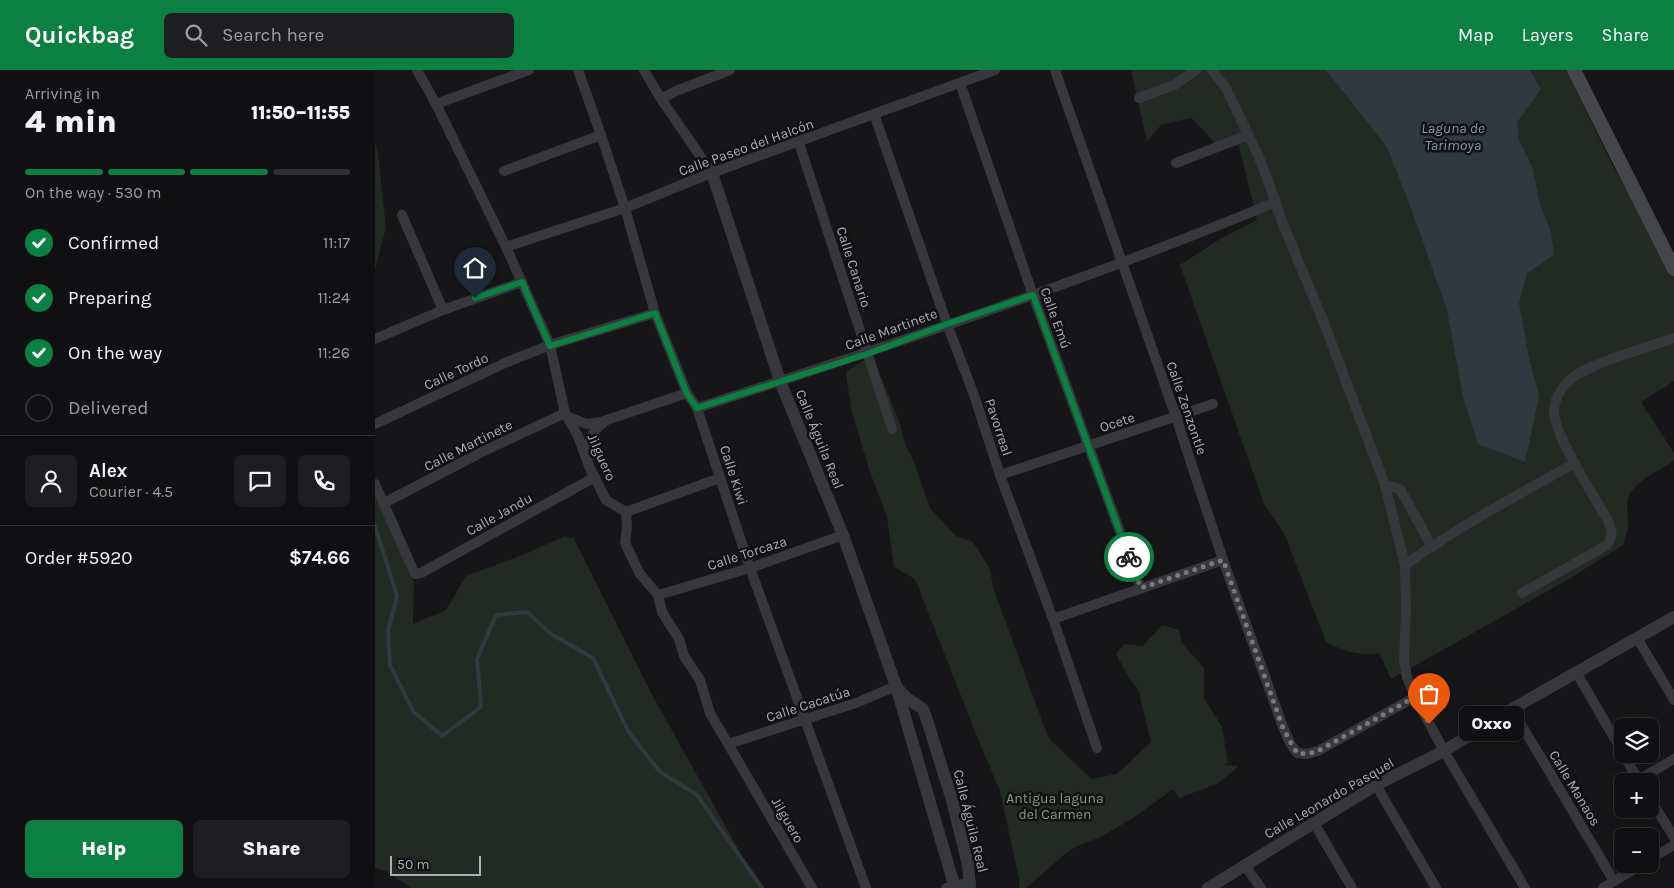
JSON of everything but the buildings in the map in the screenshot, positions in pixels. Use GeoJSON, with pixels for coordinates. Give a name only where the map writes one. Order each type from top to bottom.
{"type":"FeatureCollection","features":[{"type":"Feature","properties":{"kind":"main road"},"geometry":{"type":"LineString","coordinates":[[1574,70],[1674,269]]}},
{"type":"Feature","properties":{"kind":"street","name":"Jilguero"},"geometry":{"type":"LineString","coordinates":[[417,70],[436,104],[506,247],[550,346],[567,415],[578,436],[589,466],[606,500],[626,512],[625,543],[640,574],[658,595],[661,612],[679,639],[684,656],[700,680],[710,713],[812,888]]}},
{"type":"Feature","properties":{"kind":"street"},"geometry":{"type":"LineString","coordinates":[[436,104],[529,70]]}},
{"type":"Feature","properties":{"kind":"street","name":"Calle Kiwi"},"geometry":{"type":"LineString","coordinates":[[578,70],[625,208],[655,313],[687,394],[697,408],[750,568],[866,888]]}},
{"type":"Feature","properties":{"kind":"street"},"geometry":{"type":"LineString","coordinates":[[645,70],[661,99],[712,173]]}},
{"type":"Feature","properties":{"kind":"street"},"geometry":{"type":"LineString","coordinates":[[661,99],[676,91],[730,70]]}},
{"type":"Feature","properties":{"kind":"street","name":"Calle Paseo del Halcón"},"geometry":{"type":"LineString","coordinates":[[506,247],[625,208],[712,173],[995,70]]}},
{"type":"Feature","properties":{"kind":"street","name":"Calle Zenzontle"},"geometry":{"type":"LineString","coordinates":[[1055,70],[1176,417],[1223,560],[1283,728],[1291,743],[1297,753],[1307,754],[1318,751],[1415,697]]}},
{"type":"Feature","properties":{"kind":"street"},"geometry":{"type":"LineString","coordinates":[[1139,98],[1174,85],[1195,70]]}},
{"type":"Feature","properties":{"kind":"street"},"geometry":{"type":"LineString","coordinates":[[1212,70],[1227,90],[1261,162],[1285,229],[1324,323],[1385,485],[1405,565],[1404,660],[1407,677],[1415,697],[1444,751],[1525,888]]}},
{"type":"Feature","properties":{"kind":"street","name":"Calle Emú"},"geometry":{"type":"LineString","coordinates":[[960,83],[1033,295],[1141,588]]}},
{"type":"Feature","properties":{"kind":"street","name":"Pavorreal"},"geometry":{"type":"LineString","coordinates":[[874,114],[947,324],[975,395],[1000,475],[1053,619],[1097,748]]}},
{"type":"Feature","properties":{"kind":"street"},"geometry":{"type":"LineString","coordinates":[[504,171],[601,135]]}},
{"type":"Feature","properties":{"kind":"street"},"geometry":{"type":"LineString","coordinates":[[1176,163],[1248,135]]}},
{"type":"Feature","properties":{"kind":"street","name":"Calle Canario"},"geometry":{"type":"LineString","coordinates":[[799,142],[892,429]]}},
{"type":"Feature","properties":{"kind":"street","name":"Calle Águila Real"},"geometry":{"type":"LineString","coordinates":[[712,173],[780,381],[843,535],[896,686],[951,887]]}},
{"type":"Feature","properties":{"kind":"street","name":"Calle Martinete"},"geometry":{"type":"LineString","coordinates":[[697,408],[867,354],[1033,295],[1198,234],[1276,202]]}},
{"type":"Feature","properties":{"kind":"street"},"geometry":{"type":"LineString","coordinates":[[402,215],[443,310]]}},
{"type":"Feature","properties":{"kind":"street"},"geometry":{"type":"LineString","coordinates":[[375,339],[443,310],[522,282]]}},
{"type":"Feature","properties":{"kind":"street","name":"Calle Tordo"},"geometry":{"type":"LineString","coordinates":[[375,424],[507,362],[550,346],[655,313]]}},
{"type":"Feature","properties":{"kind":"street"},"geometry":{"type":"LineString","coordinates":[[1522,593],[1607,545],[1612,538],[1607,519],[1575,463],[1557,424],[1554,412],[1557,395],[1576,375],[1601,363],[1674,338]]}},
{"type":"Feature","properties":{"kind":"street"},"geometry":{"type":"LineString","coordinates":[[567,415],[587,424],[606,420],[687,394]]}},
{"type":"Feature","properties":{"kind":"street","name":"Ocete"},"geometry":{"type":"LineString","coordinates":[[1000,475],[1213,404]]}},
{"type":"Feature","properties":{"kind":"street","name":"Calle Martinete"},"geometry":{"type":"LineString","coordinates":[[384,504],[482,452],[567,415]]}},
{"type":"Feature","properties":{"kind":"street"},"geometry":{"type":"LineString","coordinates":[[589,466],[587,448],[594,429],[606,420]]}},
{"type":"Feature","properties":{"kind":"street"},"geometry":{"type":"LineString","coordinates":[[1405,565],[1432,547],[1575,463]]}},
{"type":"Feature","properties":{"kind":"street","name":"Calle Jandu"},"geometry":{"type":"LineString","coordinates":[[384,504],[415,574],[595,477]]}},
{"type":"Feature","properties":{"kind":"street"},"geometry":{"type":"LineString","coordinates":[[626,512],[720,478]]}},
{"type":"Feature","properties":{"kind":"street"},"geometry":{"type":"LineString","coordinates":[[375,484],[384,504]]}},
{"type":"Feature","properties":{"kind":"street"},"geometry":{"type":"LineString","coordinates":[[1385,485],[1400,489],[1432,547]]}},
{"type":"Feature","properties":{"kind":"street","name":"Calle Torcaza"},"geometry":{"type":"LineString","coordinates":[[658,595],[750,568],[843,535]]}},
{"type":"Feature","properties":{"kind":"street"},"geometry":{"type":"LineString","coordinates":[[1053,619],[1223,560]]}},
{"type":"Feature","properties":{"kind":"street","name":"Calle Leonardo Pasquel"},"geometry":{"type":"LineString","coordinates":[[1208,888],[1376,785],[1444,751],[1512,709],[1674,618]]}},
{"type":"Feature","properties":{"kind":"street"},"geometry":{"type":"LineString","coordinates":[[1637,638],[1674,700]]}},
{"type":"Feature","properties":{"kind":"street"},"geometry":{"type":"LineString","coordinates":[[1576,672],[1614,737]]}},
{"type":"Feature","properties":{"kind":"street","name":"Calle Águila Real"},"geometry":{"type":"LineString","coordinates":[[896,686],[908,699],[923,709],[952,800],[968,865],[970,885]]}},
{"type":"Feature","properties":{"kind":"street","name":"Calle Cacatúa"},"geometry":{"type":"LineString","coordinates":[[728,744],[856,703],[896,686]]}},
{"type":"Feature","properties":{"kind":"street","name":"Calle Manaos"},"geometry":{"type":"LineString","coordinates":[[1512,709],[1614,881]]}},
{"type":"Feature","properties":{"kind":"street"},"geometry":{"type":"LineString","coordinates":[[1651,773],[1674,759]]}},
{"type":"Feature","properties":{"kind":"street"},"geometry":{"type":"LineString","coordinates":[[1376,785],[1436,888]]}},
{"type":"Feature","properties":{"kind":"street"},"geometry":{"type":"LineString","coordinates":[[1659,813],[1674,837]]}},
{"type":"Feature","properties":{"kind":"street"},"geometry":{"type":"LineString","coordinates":[[1314,823],[1351,888]]}},
{"type":"Feature","properties":{"kind":"street"},"geometry":{"type":"LineString","coordinates":[[1659,854],[1674,845]]}},
{"type":"Feature","properties":{"kind":"street"},"geometry":{"type":"LineString","coordinates":[[1245,866],[1261,888]]}},
{"type":"Feature","properties":{"kind":"street"},"geometry":{"type":"LineString","coordinates":[[1603,888],[1627,873]]}},
{"type":"Feature","properties":{"kind":"street"},"geometry":{"type":"LineString","coordinates":[[951,887],[970,885]]}},
{"type":"Feature","properties":{"kind":"green space"},"geometry":{"type":"Polygon","coordinates":[[[1131,70],[1525,70],[1541,89],[1530,70],[1566,70],[1613,166],[1674,273],[1674,381],[1641,402],[1674,453],[1674,460],[1638,484],[1633,490],[1627,505],[1628,529],[1623,545],[1569,579],[1391,679],[1379,653],[1364,654],[1351,652],[1326,642],[1284,533],[1264,504],[1180,265],[1220,239],[1257,220],[1239,146],[1216,144],[1191,118],[1161,125],[1147,142],[1131,70]]]}},
{"type":"Feature","properties":{"kind":"green space"},"geometry":{"type":"Polygon","coordinates":[[[375,143],[378,153],[386,228],[375,269],[375,143]]]}},
{"type":"Feature","properties":{"kind":"green space","name":"Antigua laguna del Carmen"},"geometry":{"type":"Polygon","coordinates":[[[864,360],[882,379],[930,508],[956,536],[973,542],[990,569],[993,588],[1047,734],[1051,740],[1091,779],[1117,774],[1151,742],[1138,689],[1130,680],[1116,654],[1124,644],[1143,646],[1162,625],[1179,630],[1182,643],[1204,668],[1204,698],[1222,727],[1228,763],[1224,765],[1239,766],[1217,784],[1179,798],[1173,789],[1133,818],[1102,836],[1071,849],[1026,888],[1019,888],[1019,879],[1000,791],[915,579],[894,567],[887,517],[870,472],[851,409],[846,372],[864,360]]]}},
{"type":"Feature","properties":{"kind":"green space"},"geometry":{"type":"Polygon","coordinates":[[[375,494],[414,583],[413,624],[446,610],[466,576],[566,536],[568,539],[573,537],[650,691],[760,888],[412,888],[386,871],[375,868],[375,494]]]}},
{"type":"Feature","properties":{"kind":"water","name":"Laguna de Tarimoya"},"geometry":{"type":"Polygon","coordinates":[[[1326,70],[1530,70],[1541,89],[1517,122],[1519,140],[1533,169],[1539,201],[1551,233],[1554,255],[1527,273],[1519,303],[1529,358],[1539,396],[1525,462],[1478,444],[1463,396],[1447,310],[1387,147],[1326,70]]]}},
{"type":"Feature","properties":{"kind":"waterway"},"geometry":{"type":"LineString","coordinates":[[375,526],[397,596],[388,631],[390,665],[413,711],[442,736],[481,707],[477,659],[496,615],[527,612],[551,634],[593,658],[628,731],[660,772],[697,795],[762,888]]}},
{"type":"Feature","properties":{"kind":"way so far"},"geometry":{"type":"LineString","coordinates":[[1129,557],[1141,588],[1223,560],[1283,728],[1297,753],[1307,754],[1318,751],[1415,697],[1429,724]]}},
{"type":"Feature","properties":{"kind":"place","name":"Oxxo"},"geometry":{"type":"Point","coordinates":[1429,724]}},
{"type":"Feature","properties":{"kind":"route"},"geometry":{"type":"LineString","coordinates":[[475,298],[522,282],[550,346],[655,313],[687,394],[697,408],[867,354],[1033,295],[1129,557]]}}]}
